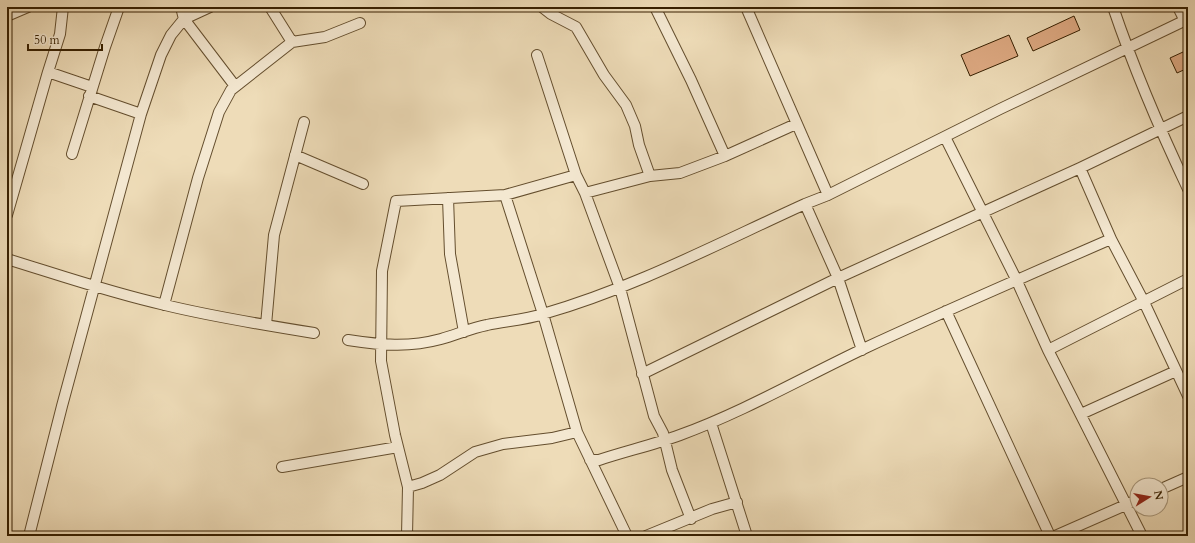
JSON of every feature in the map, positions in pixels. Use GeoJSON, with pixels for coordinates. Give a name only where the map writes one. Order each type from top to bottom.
{"type":"FeatureCollection","features":[{"type":"Feature","properties":{"kind":"street"},"geometry":{"type":"LineString","coordinates":[[7,16],[28,7]]}},
{"type":"Feature","properties":{"kind":"street"},"geometry":{"type":"LineString","coordinates":[[7,215],[60,34],[63,7]]}},
{"type":"Feature","properties":{"kind":"street"},"geometry":{"type":"LineString","coordinates":[[72,154],[90,91],[119,7]]}},
{"type":"Feature","properties":{"kind":"street"},"geometry":{"type":"LineString","coordinates":[[180,7],[184,19],[235,86]]}},
{"type":"Feature","properties":{"kind":"street"},"geometry":{"type":"LineString","coordinates":[[29,536],[62,406],[142,114],[161,55],[171,35],[184,19],[210,7]]}},
{"type":"Feature","properties":{"kind":"street"},"geometry":{"type":"LineString","coordinates":[[270,7],[292,42]]}},
{"type":"Feature","properties":{"kind":"street"},"geometry":{"type":"LineString","coordinates":[[542,7],[551,14],[576,27],[604,75],[626,105],[635,126],[639,145],[650,176]]}},
{"type":"Feature","properties":{"kind":"street"},"geometry":{"type":"LineString","coordinates":[[656,7],[725,156]]}},
{"type":"Feature","properties":{"kind":"street"},"geometry":{"type":"LineString","coordinates":[[746,7],[828,196]]}},
{"type":"Feature","properties":{"kind":"street"},"geometry":{"type":"LineString","coordinates":[[1113,7],[1127,48],[1160,130],[1188,189]]}},
{"type":"Feature","properties":{"kind":"street"},"geometry":{"type":"LineString","coordinates":[[348,340],[382,345],[411,344],[440,339],[486,325],[519,320],[543,314],[620,288],[805,204],[828,196],[945,137],[1186,20],[1178,7]]}},
{"type":"Feature","properties":{"kind":"street"},"geometry":{"type":"LineString","coordinates":[[164,305],[198,178],[219,112],[231,90],[292,42],[325,37],[360,23]]}},
{"type":"Feature","properties":{"kind":"street"},"geometry":{"type":"LineString","coordinates":[[537,55],[576,175],[620,288],[654,416],[662,433],[672,470],[691,519]]}},
{"type":"Feature","properties":{"kind":"street"},"geometry":{"type":"LineString","coordinates":[[48,72],[142,114]]}},
{"type":"Feature","properties":{"kind":"street"},"geometry":{"type":"LineString","coordinates":[[642,374],[838,278],[1080,168],[1188,116]]}},
{"type":"Feature","properties":{"kind":"street"},"geometry":{"type":"LineString","coordinates":[[266,325],[274,235],[304,122]]}},
{"type":"Feature","properties":{"kind":"street"},"geometry":{"type":"LineString","coordinates":[[584,193],[650,176],[680,173],[725,156],[796,124]]}},
{"type":"Feature","properties":{"kind":"street"},"geometry":{"type":"LineString","coordinates":[[945,137],[984,212],[1048,350],[1142,536]]}},
{"type":"Feature","properties":{"kind":"street"},"geometry":{"type":"LineString","coordinates":[[295,155],[363,184]]}},
{"type":"Feature","properties":{"kind":"street"},"geometry":{"type":"LineString","coordinates":[[1080,168],[1111,239],[1144,302],[1188,396]]}},
{"type":"Feature","properties":{"kind":"street"},"geometry":{"type":"LineString","coordinates":[[407,536],[408,487],[398,447],[381,361],[382,271],[396,201],[505,195],[576,175]]}},
{"type":"Feature","properties":{"kind":"street"},"geometry":{"type":"LineString","coordinates":[[505,195],[543,314],[576,432],[627,536]]}},
{"type":"Feature","properties":{"kind":"street"},"geometry":{"type":"LineString","coordinates":[[448,198],[450,254],[464,332]]}},
{"type":"Feature","properties":{"kind":"street"},"geometry":{"type":"LineString","coordinates":[[805,204],[838,278],[862,350]]}},
{"type":"Feature","properties":{"kind":"street"},"geometry":{"type":"LineString","coordinates":[[590,460],[599,460],[664,441],[711,423],[946,311],[1016,279],[1111,239]]}},
{"type":"Feature","properties":{"kind":"street"},"geometry":{"type":"LineString","coordinates":[[7,259],[95,287],[164,305],[230,319],[314,333]]}},
{"type":"Feature","properties":{"kind":"street"},"geometry":{"type":"LineString","coordinates":[[1048,350],[1188,279]]}},
{"type":"Feature","properties":{"kind":"street"},"geometry":{"type":"LineString","coordinates":[[946,311],[1050,536]]}},
{"type":"Feature","properties":{"kind":"street"},"geometry":{"type":"LineString","coordinates":[[1081,414],[1176,371]]}},
{"type":"Feature","properties":{"kind":"street"},"geometry":{"type":"LineString","coordinates":[[711,423],[747,536]]}},
{"type":"Feature","properties":{"kind":"street"},"geometry":{"type":"LineString","coordinates":[[408,487],[440,475],[475,452],[481,450],[503,444],[531,442],[576,432]]}},
{"type":"Feature","properties":{"kind":"street"},"geometry":{"type":"LineString","coordinates":[[282,467],[398,447]]}},
{"type":"Feature","properties":{"kind":"street"},"geometry":{"type":"LineString","coordinates":[[1169,485],[1188,477]]}},
{"type":"Feature","properties":{"kind":"street"},"geometry":{"type":"LineString","coordinates":[[646,536],[691,519],[712,509],[737,502]]}},
{"type":"Feature","properties":{"kind":"street"},"geometry":{"type":"LineString","coordinates":[[1055,536],[1127,504]]}},
{"type":"Feature","properties":{"kind":"building"},"geometry":{"type":"Polygon","coordinates":[[[1074,16],[1080,30],[1033,51],[1027,38],[1074,16]]]}},
{"type":"Feature","properties":{"kind":"building"},"geometry":{"type":"Polygon","coordinates":[[[1009,35],[1018,56],[970,76],[961,55],[1009,35]]]}},
{"type":"Feature","properties":{"kind":"building"},"geometry":{"type":"Polygon","coordinates":[[[1183,52],[1188,63],[1188,68],[1177,73],[1170,58],[1183,52]]]}}]}
